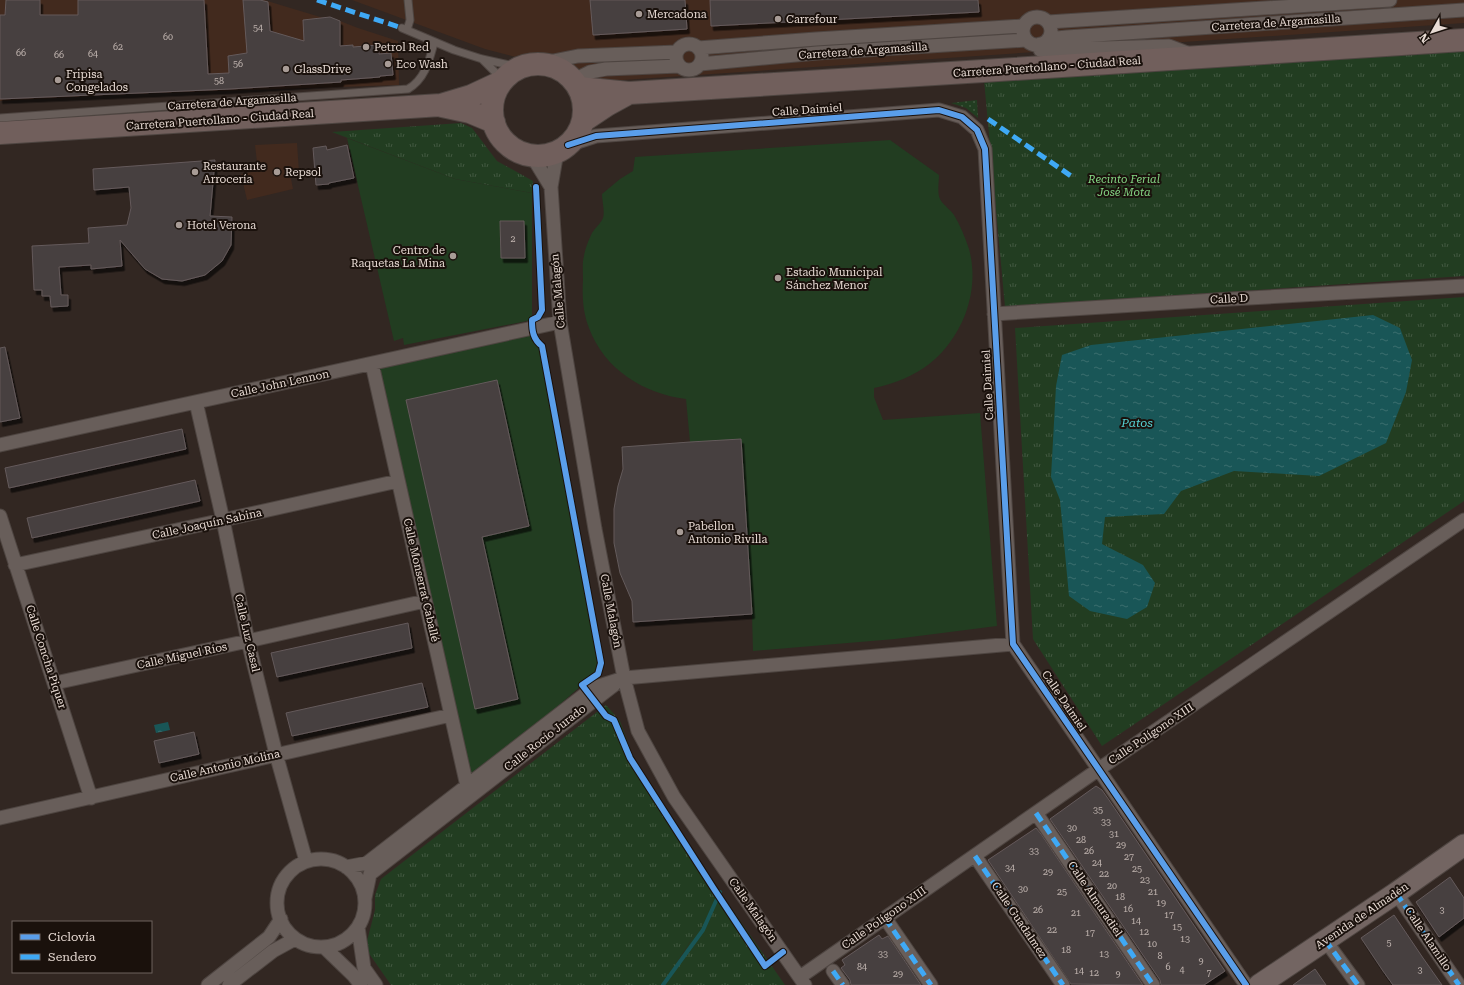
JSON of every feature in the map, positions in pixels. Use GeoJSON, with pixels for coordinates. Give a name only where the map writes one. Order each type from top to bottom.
{"type":"FeatureCollection","features":[{"type":"Feature","properties":{"kind":"highway","name":"Carretera Puertollano - Ciudad Real"},"geometry":{"type":"LineString","coordinates":[[576,84],[629,93],[1464,40]]}},
{"type":"Feature","properties":{"kind":"highway"},"geometry":{"type":"LineString","coordinates":[[531,64],[543,64],[555,66],[565,72],[576,84],[584,104],[583,121],[578,134],[562,149],[543,156],[532,156],[522,153],[508,144],[498,132],[494,122],[492,105],[496,90],[508,77],[531,64]]}},
{"type":"Feature","properties":{"kind":"highway","name":"Carretera Puertollano - Ciudad Real"},"geometry":{"type":"LineString","coordinates":[[0,133],[441,106],[471,96],[508,77]]}},
{"type":"Feature","properties":{"kind":"highway","name":"Carretera Puertollano - Ciudad Real"},"geometry":{"type":"LineString","coordinates":[[583,121],[629,93]]}},
{"type":"Feature","properties":{"kind":"highway","name":"Carretera Puertollano - Ciudad Real"},"geometry":{"type":"LineString","coordinates":[[441,106],[470,112],[494,122]]}},
{"type":"Feature","properties":{"kind":"main road","name":"Avenida de Almadén"},"geometry":{"type":"LineString","coordinates":[[1259,985],[1396,893],[1464,845]]}},
{"type":"Feature","properties":{"kind":"street","name":"Carretera de Argamasilla"},"geometry":{"type":"LineString","coordinates":[[698,48],[1023,26],[1033,17],[1042,17],[1048,22],[1390,0]]}},
{"type":"Feature","properties":{"kind":"street","name":"Carretera de Argamasilla"},"geometry":{"type":"LineString","coordinates":[[700,64],[817,53],[1026,40],[1030,43],[1088,35],[1464,10]]}},
{"type":"Feature","properties":{"kind":"street"},"geometry":{"type":"LineString","coordinates":[[1086,20],[1088,35]]}},
{"type":"Feature","properties":{"kind":"street"},"geometry":{"type":"LineString","coordinates":[[1044,42],[1051,31],[1048,22]]}},
{"type":"Feature","properties":{"kind":"street"},"geometry":{"type":"LineString","coordinates":[[1023,26],[1023,33],[1026,40]]}},
{"type":"Feature","properties":{"kind":"street","name":"Carretera de Argamasilla"},"geometry":{"type":"LineString","coordinates":[[1044,42],[1040,50],[1169,46],[1200,57]]}},
{"type":"Feature","properties":{"kind":"street"},"geometry":{"type":"LineString","coordinates":[[687,44],[691,44],[698,48],[702,56],[700,64],[690,71],[682,69],[676,59],[677,52],[687,44]]}},
{"type":"Feature","properties":{"kind":"street"},"geometry":{"type":"LineString","coordinates":[[543,64],[578,56],[677,52]]}},
{"type":"Feature","properties":{"kind":"street"},"geometry":{"type":"LineString","coordinates":[[576,84],[590,72],[606,69],[679,66]]}},
{"type":"Feature","properties":{"kind":"street","name":"Calle Daimiel"},"geometry":{"type":"LineString","coordinates":[[562,149],[596,136],[939,110],[962,117],[977,130],[985,149],[1013,644],[1246,985]]}},
{"type":"Feature","properties":{"kind":"street","name":"Calle Malagón"},"geometry":{"type":"LineString","coordinates":[[562,149],[552,187],[560,322],[595,529],[624,678],[638,731],[674,797],[802,981]]}},
{"type":"Feature","properties":{"kind":"street","name":"Calle Malagón"},"geometry":{"type":"LineString","coordinates":[[532,156],[552,187]]}},
{"type":"Feature","properties":{"kind":"street","name":"Calle D"},"geometry":{"type":"LineString","coordinates":[[994,314],[1464,286]]}},
{"type":"Feature","properties":{"kind":"street","name":"Calle John Lennon"},"geometry":{"type":"LineString","coordinates":[[0,445],[560,322]]}},
{"type":"Feature","properties":{"kind":"street","name":"Calle Monserrat Caballé"},"geometry":{"type":"LineString","coordinates":[[372,364],[451,715],[470,790]]}},
{"type":"Feature","properties":{"kind":"street","name":"Calle Luz Casal"},"geometry":{"type":"LineString","coordinates":[[196,402],[223,520],[248,642],[276,754],[306,861]]}},
{"type":"Feature","properties":{"kind":"street","name":"Calle Joaquín Sabina"},"geometry":{"type":"LineString","coordinates":[[15,565],[398,481]]}},
{"type":"Feature","properties":{"kind":"street","name":"Calle Concha Piquer"},"geometry":{"type":"LineString","coordinates":[[0,516],[91,798]]}},
{"type":"Feature","properties":{"kind":"street","name":"Calle Polígono XIII"},"geometry":{"type":"LineString","coordinates":[[802,981],[885,918],[1099,769],[1464,520]]}},
{"type":"Feature","properties":{"kind":"street","name":"Calle Miguel Ríos"},"geometry":{"type":"LineString","coordinates":[[55,683],[248,642],[425,600]]}},
{"type":"Feature","properties":{"kind":"street"},"geometry":{"type":"LineString","coordinates":[[624,678],[1013,644]]}},
{"type":"Feature","properties":{"kind":"street","name":"Calle Rocío Jurado"},"geometry":{"type":"LineString","coordinates":[[346,867],[367,863],[624,678]]}},
{"type":"Feature","properties":{"kind":"street","name":"Calle Antonio Molina"},"geometry":{"type":"LineString","coordinates":[[0,818],[451,715]]}},
{"type":"Feature","properties":{"kind":"street","name":"Calle Rocío Jurado"},"geometry":{"type":"LineString","coordinates":[[365,898],[370,874],[470,790]]}},
{"type":"Feature","properties":{"kind":"street","name":"Calle Almuradiel"},"geometry":{"type":"LineString","coordinates":[[1036,813],[1153,985]]}},
{"type":"Feature","properties":{"kind":"street","name":"Calle Guadalmez"},"geometry":{"type":"LineString","coordinates":[[975,856],[1063,985]]}},
{"type":"Feature","properties":{"kind":"street"},"geometry":{"type":"LineString","coordinates":[[317,859],[332,860],[346,867],[357,877],[365,898],[364,913],[358,927],[348,938],[339,943],[324,947],[309,945],[295,939],[285,928],[278,910],[278,895],[283,880],[293,869],[306,861],[317,859]]}},
{"type":"Feature","properties":{"kind":"street","name":"Calle Alamillo"},"geometry":{"type":"LineString","coordinates":[[1396,893],[1459,985]]}},
{"type":"Feature","properties":{"kind":"street"},"geometry":{"type":"LineString","coordinates":[[885,918],[931,985]]}},
{"type":"Feature","properties":{"kind":"street"},"geometry":{"type":"LineString","coordinates":[[208,985],[269,937],[281,919]]}},
{"type":"Feature","properties":{"kind":"street"},"geometry":{"type":"LineString","coordinates":[[358,927],[364,968],[376,985]]}},
{"type":"Feature","properties":{"kind":"street"},"geometry":{"type":"LineString","coordinates":[[229,985],[273,951],[295,939]]}},
{"type":"Feature","properties":{"kind":"street"},"geometry":{"type":"LineString","coordinates":[[1325,940],[1358,985]]}},
{"type":"Feature","properties":{"kind":"street"},"geometry":{"type":"LineString","coordinates":[[324,947],[353,975],[361,985]]}},
{"type":"Feature","properties":{"kind":"street"},"geometry":{"type":"LineString","coordinates":[[833,971],[843,985]]}},
{"type":"Feature","properties":{"kind":"lane"},"geometry":{"type":"LineString","coordinates":[[408,0],[410,20],[405,29],[434,43],[482,59],[508,77]]}},
{"type":"Feature","properties":{"kind":"lane","name":"Carretera de Argamasilla"},"geometry":{"type":"LineString","coordinates":[[0,118],[408,89],[415,85],[422,77],[434,43]]}},
{"type":"Feature","properties":{"kind":"lane"},"geometry":{"type":"LineString","coordinates":[[482,59],[497,72],[508,77]]}},
{"type":"Feature","properties":{"kind":"shaded area"},"geometry":{"type":"Polygon","coordinates":[[[0,0],[264,0],[340,23],[340,21],[398,41],[399,85],[131,94],[0,101],[0,0]]]}},
{"type":"Feature","properties":{"kind":"shaded area"},"geometry":{"type":"Polygon","coordinates":[[[352,0],[1464,0],[1464,23],[593,82],[561,69],[485,49],[352,0]]]}},
{"type":"Feature","properties":{"kind":"shaded area","name":"Repsol"},"geometry":{"type":"Polygon","coordinates":[[[297,143],[299,172],[290,174],[293,189],[247,200],[241,174],[258,171],[255,145],[297,143]]]}},
{"type":"Feature","properties":{"kind":"green space","name":"Recinto Ferial José Mota"},"geometry":{"type":"Polygon","coordinates":[[[1464,50],[1464,276],[1005,307],[984,80],[1464,50]]]}},
{"type":"Feature","properties":{"kind":"green space"},"geometry":{"type":"Polygon","coordinates":[[[977,100],[978,118],[966,108],[951,103],[977,100]]]}},
{"type":"Feature","properties":{"kind":"green space"},"geometry":{"type":"Polygon","coordinates":[[[461,123],[472,128],[497,161],[533,181],[532,193],[455,179],[332,132],[461,123]]]}},
{"type":"Feature","properties":{"kind":"green space","name":"Centro de Raquetas La Mina"},"geometry":{"type":"Polygon","coordinates":[[[347,138],[455,179],[532,193],[532,320],[404,345],[403,338],[394,341],[347,138]]]}},
{"type":"Feature","properties":{"kind":"green space"},"geometry":{"type":"Polygon","coordinates":[[[890,140],[939,175],[938,190],[940,199],[954,215],[969,249],[972,266],[972,282],[968,307],[958,330],[950,343],[929,364],[917,372],[904,379],[874,388],[874,397],[883,420],[980,413],[997,626],[895,639],[753,651],[752,614],[633,622],[632,601],[620,573],[614,543],[614,509],[623,469],[622,447],[690,442],[686,399],[655,392],[627,377],[605,356],[596,343],[589,328],[583,304],[583,262],[585,250],[591,235],[601,222],[604,215],[602,194],[620,179],[633,171],[635,157],[890,140]]]}},
{"type":"Feature","properties":{"kind":"green space"},"geometry":{"type":"Polygon","coordinates":[[[1464,297],[1464,501],[1102,746],[1033,639],[1015,328],[1464,297]]]}},
{"type":"Feature","properties":{"kind":"green space"},"geometry":{"type":"Polygon","coordinates":[[[532,328],[536,341],[542,346],[601,663],[598,674],[582,685],[467,786],[372,364],[532,328]]]}},
{"type":"Feature","properties":{"kind":"green space"},"geometry":{"type":"Polygon","coordinates":[[[606,705],[620,721],[636,765],[720,892],[785,985],[664,985],[699,927],[663,985],[391,985],[368,952],[367,941],[375,910],[375,895],[381,879],[606,705]]]}},
{"type":"Feature","properties":{"kind":"water","name":"Patos"},"geometry":{"type":"Polygon","coordinates":[[[1373,315],[1400,328],[1412,360],[1406,392],[1386,443],[1319,476],[1234,471],[1181,491],[1164,514],[1105,517],[1102,544],[1143,565],[1155,583],[1147,607],[1127,619],[1090,611],[1069,596],[1060,500],[1051,477],[1056,386],[1062,355],[1091,345],[1373,315]]]}},
{"type":"Feature","properties":{"kind":"water"},"geometry":{"type":"Polygon","coordinates":[[[168,722],[170,730],[156,733],[154,725],[168,722]]]}},
{"type":"Feature","properties":{"kind":"building"},"geometry":{"type":"Polygon","coordinates":[[[6,0],[40,0],[40,15],[78,15],[78,0],[204,0],[208,74],[229,73],[228,56],[247,53],[243,0],[260,0],[268,2],[270,31],[304,41],[303,20],[330,17],[340,21],[340,46],[353,45],[353,47],[378,45],[379,54],[391,53],[393,75],[341,80],[341,82],[230,89],[0,99],[0,15],[5,15],[6,0]]]}},
{"type":"Feature","properties":{"kind":"building","name":"Mercadona"},"geometry":{"type":"Polygon","coordinates":[[[590,0],[685,0],[687,29],[593,35],[590,0]]]}},
{"type":"Feature","properties":{"kind":"building","name":"Carrefour"},"geometry":{"type":"Polygon","coordinates":[[[710,0],[978,0],[979,12],[711,26],[710,0]]]}},
{"type":"Feature","properties":{"kind":"building"},"geometry":{"type":"Polygon","coordinates":[[[347,145],[354,178],[329,184],[316,185],[313,148],[326,146],[327,150],[347,145]]]}},
{"type":"Feature","properties":{"kind":"building","name":"Hotel Verona"},"geometry":{"type":"Polygon","coordinates":[[[215,160],[210,216],[232,217],[231,245],[222,261],[205,275],[182,281],[162,279],[145,269],[120,240],[122,266],[91,269],[91,265],[59,267],[61,295],[68,295],[68,306],[51,307],[50,296],[42,296],[42,290],[34,290],[32,246],[89,243],[88,228],[127,225],[131,208],[129,187],[94,190],[93,169],[215,160]]]}},
{"type":"Feature","properties":{"kind":"building"},"geometry":{"type":"Polygon","coordinates":[[[500,221],[524,221],[525,258],[501,258],[500,221]]]}},
{"type":"Feature","properties":{"kind":"building"},"geometry":{"type":"Polygon","coordinates":[[[5,347],[20,418],[0,422],[0,348],[5,347]]]}},
{"type":"Feature","properties":{"kind":"building"},"geometry":{"type":"Polygon","coordinates":[[[497,380],[529,526],[482,537],[518,699],[475,709],[406,400],[497,380]]]}},
{"type":"Feature","properties":{"kind":"building"},"geometry":{"type":"Polygon","coordinates":[[[182,429],[186,449],[9,488],[5,468],[182,429]]]}},
{"type":"Feature","properties":{"kind":"building","name":"Pabellon Antonio Rivilla"},"geometry":{"type":"Polygon","coordinates":[[[741,439],[752,614],[633,622],[632,601],[620,573],[614,543],[614,509],[623,469],[622,447],[741,439]]]}},
{"type":"Feature","properties":{"kind":"building"},"geometry":{"type":"Polygon","coordinates":[[[195,480],[200,501],[32,538],[27,518],[195,480]]]}},
{"type":"Feature","properties":{"kind":"building"},"geometry":{"type":"Polygon","coordinates":[[[408,623],[412,648],[277,677],[271,653],[408,623]]]}},
{"type":"Feature","properties":{"kind":"building"},"geometry":{"type":"Polygon","coordinates":[[[422,683],[428,707],[292,736],[286,713],[422,683]]]}},
{"type":"Feature","properties":{"kind":"building"},"geometry":{"type":"Polygon","coordinates":[[[194,732],[199,754],[159,763],[154,741],[194,732]]]}},
{"type":"Feature","properties":{"kind":"building"},"geometry":{"type":"Polygon","coordinates":[[[1096,786],[1102,790],[1109,800],[1225,971],[1204,985],[1161,985],[1160,980],[1050,819],[1096,786]]]}},
{"type":"Feature","properties":{"kind":"building"},"geometry":{"type":"Polygon","coordinates":[[[1036,828],[1143,985],[1071,984],[988,860],[1036,828]]]}},
{"type":"Feature","properties":{"kind":"building"},"geometry":{"type":"Polygon","coordinates":[[[1450,877],[1464,898],[1464,918],[1439,937],[1416,902],[1450,877]]]}},
{"type":"Feature","properties":{"kind":"building"},"geometry":{"type":"Polygon","coordinates":[[[1394,915],[1442,985],[1393,985],[1383,971],[1361,938],[1394,915]]]}},
{"type":"Feature","properties":{"kind":"building"},"geometry":{"type":"Polygon","coordinates":[[[879,935],[882,939],[888,936],[921,985],[851,985],[850,980],[841,968],[845,965],[842,960],[879,935]]]}},
{"type":"Feature","properties":{"kind":"building"},"geometry":{"type":"Polygon","coordinates":[[[1315,969],[1326,985],[1293,985],[1315,969]]]}},
{"type":"Feature","properties":{"kind":"waterway"},"geometry":{"type":"LineString","coordinates":[[663,985],[703,930],[720,892]]}},
{"type":"Feature","properties":{"kind":"marked path"},"geometry":{"type":"LineString","coordinates":[[317,0],[402,28]]}},
{"type":"Feature","properties":{"kind":"marked path"},"geometry":{"type":"LineString","coordinates":[[988,119],[1074,178]]}},
{"type":"Feature","properties":{"kind":"marked path"},"geometry":{"type":"LineString","coordinates":[[1036,813],[1153,985]]}},
{"type":"Feature","properties":{"kind":"marked path"},"geometry":{"type":"LineString","coordinates":[[975,856],[1063,985]]}},
{"type":"Feature","properties":{"kind":"marked path"},"geometry":{"type":"LineString","coordinates":[[1396,893],[1459,985]]}},
{"type":"Feature","properties":{"kind":"marked path"},"geometry":{"type":"LineString","coordinates":[[885,918],[931,985]]}},
{"type":"Feature","properties":{"kind":"marked path"},"geometry":{"type":"LineString","coordinates":[[1325,940],[1358,985]]}},
{"type":"Feature","properties":{"kind":"marked path"},"geometry":{"type":"LineString","coordinates":[[833,971],[843,985]]}},
{"type":"Feature","properties":{"kind":"cycle path"},"geometry":{"type":"LineString","coordinates":[[568,145],[596,136],[939,110],[962,117],[977,130],[985,149],[1013,644],[1246,985]]}},
{"type":"Feature","properties":{"kind":"cycle path"},"geometry":{"type":"LineString","coordinates":[[536,187],[542,310],[538,317],[532,320],[532,328],[535,338],[542,346],[601,663],[598,674],[582,685],[606,716],[614,720],[630,758],[765,966],[783,952]]}},
{"type":"Feature","properties":{"kind":"place","name":"Mercadona"},"geometry":{"type":"Point","coordinates":[639,14]}},
{"type":"Feature","properties":{"kind":"place","name":"Carrefour"},"geometry":{"type":"Point","coordinates":[778,19]}},
{"type":"Feature","properties":{"kind":"place","name":"Petrol Red"},"geometry":{"type":"Point","coordinates":[366,47]}},
{"type":"Feature","properties":{"kind":"place","name":"Eco Wash"},"geometry":{"type":"Point","coordinates":[388,64]}},
{"type":"Feature","properties":{"kind":"place","name":"GlassDrive"},"geometry":{"type":"Point","coordinates":[286,69]}},
{"type":"Feature","properties":{"kind":"place","name":"Fripisa Congelados"},"geometry":{"type":"Point","coordinates":[58,80]}},
{"type":"Feature","properties":{"kind":"place","name":"Restaurante Arrocería"},"geometry":{"type":"Point","coordinates":[195,172]}},
{"type":"Feature","properties":{"kind":"place","name":"Repsol"},"geometry":{"type":"Point","coordinates":[277,172]}},
{"type":"Feature","properties":{"kind":"place","name":"Hotel Verona"},"geometry":{"type":"Point","coordinates":[179,225]}},
{"type":"Feature","properties":{"kind":"place","name":"Centro de Raquetas La Mina"},"geometry":{"type":"Point","coordinates":[453,256]}},
{"type":"Feature","properties":{"kind":"place","name":"Estadio Municipal Sánchez Menor"},"geometry":{"type":"Point","coordinates":[778,278]}},
{"type":"Feature","properties":{"kind":"place","name":"Pabellon Antonio Rivilla"},"geometry":{"type":"Point","coordinates":[680,532]}}]}
